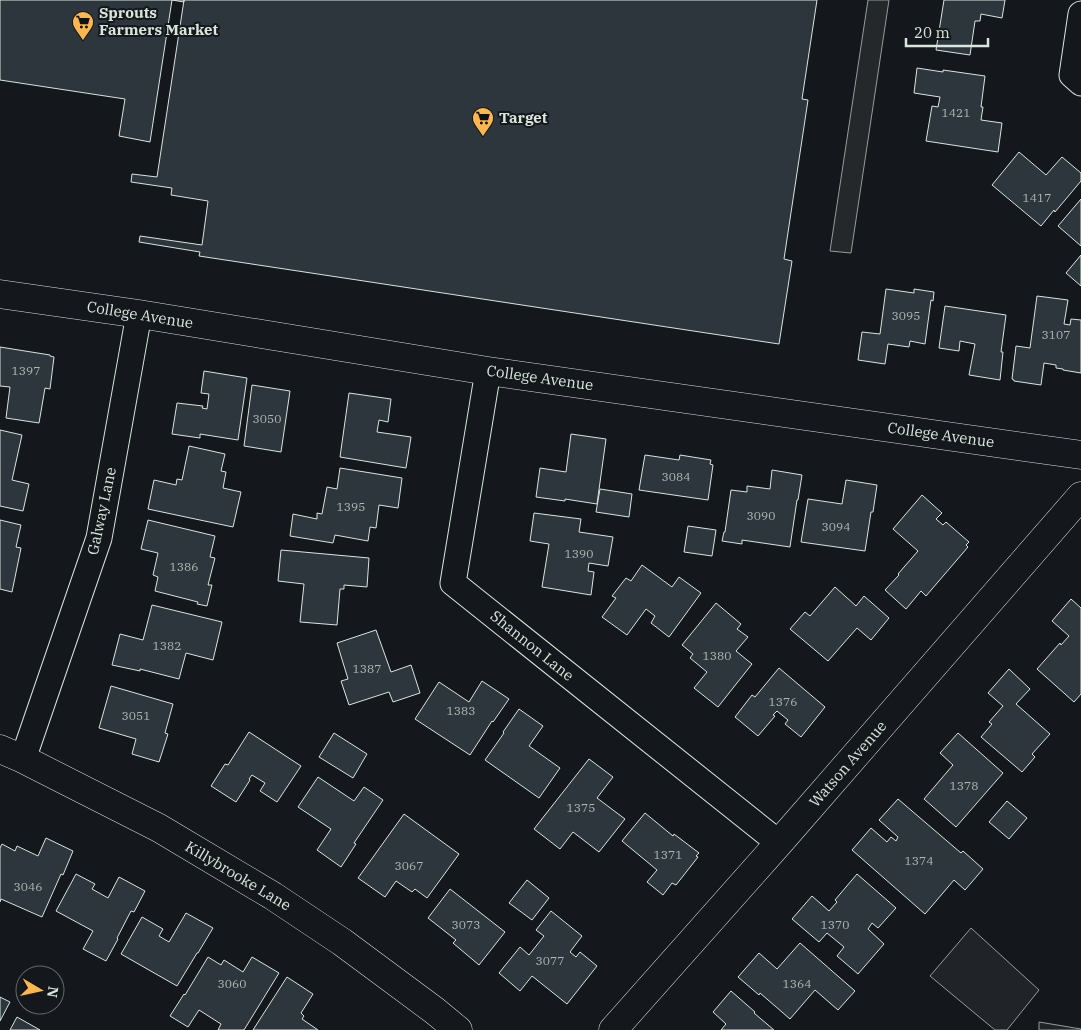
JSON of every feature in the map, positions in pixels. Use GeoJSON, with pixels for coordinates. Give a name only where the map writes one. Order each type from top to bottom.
{"type":"FeatureCollection","features":[{"type":"Feature","properties":{"kind":"street"},"geometry":{"type":"LineString","coordinates":[[1081,14],[1072,75],[1081,83]]}},
{"type":"Feature","properties":{"kind":"street","name":"College Avenue"},"geometry":{"type":"LineString","coordinates":[[0,294],[139,314],[488,371],[1081,455]]}},
{"type":"Feature","properties":{"kind":"street","name":"Galway Lane"},"geometry":{"type":"LineString","coordinates":[[12,754],[99,538],[139,314]]}},
{"type":"Feature","properties":{"kind":"street","name":"Shannon Lane"},"geometry":{"type":"LineString","coordinates":[[488,371],[453,583],[779,843]]}},
{"type":"Feature","properties":{"kind":"street","name":"Watson Avenue"},"geometry":{"type":"LineString","coordinates":[[612,1030],[779,843],[1081,496]]}},
{"type":"Feature","properties":{"kind":"street","name":"Killybrooke Lane"},"geometry":{"type":"LineString","coordinates":[[12,754],[159,828],[274,896],[342,942],[458,1030]]}},
{"type":"Feature","properties":{"kind":"shaded area"},"geometry":{"type":"Polygon","coordinates":[[[868,0],[889,0],[851,253],[830,251],[868,0]]]}},
{"type":"Feature","properties":{"kind":"shaded area"},"geometry":{"type":"Polygon","coordinates":[[[971,928],[1039,990],[1007,1030],[995,1030],[930,976],[971,928]]]}},
{"type":"Feature","properties":{"kind":"shaded area"},"geometry":{"type":"Polygon","coordinates":[[[1039,1022],[1081,1029],[1081,1030],[1039,1030],[1039,1022]]]}},
{"type":"Feature","properties":{"kind":"building","name":"Sprouts Farmers Market"},"geometry":{"type":"Polygon","coordinates":[[[0,0],[172,0],[150,142],[119,136],[125,99],[0,80],[0,0]]]}},
{"type":"Feature","properties":{"kind":"building","name":"Target"},"geometry":{"type":"Polygon","coordinates":[[[184,0],[817,0],[802,99],[808,100],[784,259],[792,261],[779,344],[199,256],[200,252],[139,242],[140,236],[202,245],[208,201],[171,195],[172,188],[131,182],[132,174],[157,177],[184,0]]]}},
{"type":"Feature","properties":{"kind":"building"},"geometry":{"type":"Polygon","coordinates":[[[944,0],[1005,0],[1002,18],[981,14],[980,21],[975,21],[970,55],[936,50],[944,0]]]}},
{"type":"Feature","properties":{"kind":"building"},"geometry":{"type":"Polygon","coordinates":[[[917,68],[985,76],[981,120],[1002,123],[998,152],[926,141],[932,106],[938,107],[940,97],[914,93],[917,68]]]}},
{"type":"Feature","properties":{"kind":"building"},"geometry":{"type":"Polygon","coordinates":[[[1019,152],[1046,175],[1062,157],[1081,173],[1081,181],[1041,226],[992,185],[1019,152]]]}},
{"type":"Feature","properties":{"kind":"building"},"geometry":{"type":"Polygon","coordinates":[[[1081,199],[1081,246],[1058,226],[1081,199]]]}},
{"type":"Feature","properties":{"kind":"building"},"geometry":{"type":"Polygon","coordinates":[[[1081,255],[1081,286],[1066,273],[1081,255]]]}},
{"type":"Feature","properties":{"kind":"building"},"geometry":{"type":"Polygon","coordinates":[[[886,289],[914,293],[914,289],[934,292],[933,301],[931,300],[925,344],[910,341],[909,347],[888,344],[885,364],[858,360],[862,332],[880,334],[886,289]]]}},
{"type":"Feature","properties":{"kind":"building"},"geometry":{"type":"Polygon","coordinates":[[[1037,296],[1068,300],[1064,324],[1070,325],[1071,319],[1081,320],[1081,373],[1063,370],[1056,368],[1056,365],[1044,363],[1041,385],[1014,381],[1012,379],[1016,346],[1030,348],[1037,296]]]}},
{"type":"Feature","properties":{"kind":"building"},"geometry":{"type":"Polygon","coordinates":[[[945,306],[1006,315],[1001,352],[1003,352],[1000,380],[969,375],[975,344],[960,341],[959,351],[939,348],[945,306]]]}},
{"type":"Feature","properties":{"kind":"building"},"geometry":{"type":"Polygon","coordinates":[[[0,347],[54,357],[50,389],[45,388],[39,423],[6,418],[10,387],[0,386],[0,347]]]}},
{"type":"Feature","properties":{"kind":"building"},"geometry":{"type":"Polygon","coordinates":[[[204,371],[247,378],[238,440],[200,434],[200,438],[172,434],[177,403],[203,406],[202,408],[207,409],[209,394],[201,393],[204,371]]]}},
{"type":"Feature","properties":{"kind":"building"},"geometry":{"type":"Polygon","coordinates":[[[252,385],[290,391],[281,452],[244,446],[252,385]]]}},
{"type":"Feature","properties":{"kind":"building"},"geometry":{"type":"Polygon","coordinates":[[[349,393],[391,399],[388,422],[379,420],[377,432],[411,437],[406,468],[340,457],[349,393]]]}},
{"type":"Feature","properties":{"kind":"building"},"geometry":{"type":"Polygon","coordinates":[[[0,430],[22,435],[12,480],[29,484],[23,511],[0,506],[0,430]]]}},
{"type":"Feature","properties":{"kind":"building"},"geometry":{"type":"Polygon","coordinates":[[[571,434],[606,439],[597,504],[536,497],[540,468],[566,472],[571,434]]]}},
{"type":"Feature","properties":{"kind":"building"},"geometry":{"type":"Polygon","coordinates":[[[189,446],[225,454],[221,471],[226,472],[223,488],[241,492],[233,527],[148,509],[154,480],[176,485],[177,479],[182,480],[189,446]]]}},
{"type":"Feature","properties":{"kind":"building"},"geometry":{"type":"Polygon","coordinates":[[[645,455],[679,460],[680,455],[711,460],[710,464],[713,465],[708,500],[639,490],[645,455]]]}},
{"type":"Feature","properties":{"kind":"building"},"geometry":{"type":"Polygon","coordinates":[[[340,468],[402,478],[398,508],[379,505],[376,528],[370,527],[368,541],[335,535],[333,543],[290,536],[293,514],[317,519],[317,513],[322,514],[327,487],[337,489],[340,468]]]}},
{"type":"Feature","properties":{"kind":"building"},"geometry":{"type":"Polygon","coordinates":[[[772,470],[802,475],[790,547],[742,540],[742,544],[722,541],[731,490],[747,492],[747,486],[770,489],[772,470]]]}},
{"type":"Feature","properties":{"kind":"building"},"geometry":{"type":"Polygon","coordinates":[[[846,480],[877,485],[865,551],[801,542],[808,499],[842,504],[846,480]]]}},
{"type":"Feature","properties":{"kind":"building"},"geometry":{"type":"Polygon","coordinates":[[[600,489],[632,494],[629,517],[596,512],[600,489]]]}},
{"type":"Feature","properties":{"kind":"building"},"geometry":{"type":"Polygon","coordinates":[[[922,495],[942,513],[936,519],[943,525],[946,522],[969,542],[966,545],[968,547],[926,596],[921,591],[906,609],[885,590],[918,551],[893,529],[922,495]]]}},
{"type":"Feature","properties":{"kind":"building"},"geometry":{"type":"Polygon","coordinates":[[[534,513],[581,519],[579,532],[613,537],[608,566],[589,563],[588,571],[594,572],[591,595],[542,587],[549,544],[530,541],[534,513]]]}},
{"type":"Feature","properties":{"kind":"building"},"geometry":{"type":"Polygon","coordinates":[[[0,520],[21,525],[16,547],[21,548],[12,592],[0,589],[0,520]]]}},
{"type":"Feature","properties":{"kind":"building"},"geometry":{"type":"Polygon","coordinates":[[[148,520],[215,536],[210,557],[215,558],[208,585],[212,585],[207,606],[155,591],[158,577],[153,575],[158,553],[141,549],[148,520]]]}},
{"type":"Feature","properties":{"kind":"building"},"geometry":{"type":"Polygon","coordinates":[[[688,526],[716,530],[712,556],[684,552],[688,526]]]}},
{"type":"Feature","properties":{"kind":"building"},"geometry":{"type":"Polygon","coordinates":[[[281,550],[369,558],[367,587],[344,585],[344,589],[340,589],[337,625],[300,622],[304,584],[278,581],[281,550]]]}},
{"type":"Feature","properties":{"kind":"building"},"geometry":{"type":"Polygon","coordinates":[[[642,565],[672,587],[679,577],[701,593],[669,637],[651,623],[655,616],[646,609],[627,635],[602,617],[616,598],[612,596],[626,578],[631,581],[642,565]]]}},
{"type":"Feature","properties":{"kind":"building"},"geometry":{"type":"Polygon","coordinates":[[[835,587],[856,606],[864,596],[889,618],[871,640],[857,628],[828,661],[790,629],[805,612],[810,616],[835,587]]]}},
{"type":"Feature","properties":{"kind":"building"},"geometry":{"type":"Polygon","coordinates":[[[1071,599],[1081,608],[1081,694],[1074,702],[1037,669],[1060,643],[1061,645],[1069,636],[1052,621],[1071,599]]]}},
{"type":"Feature","properties":{"kind":"building"},"geometry":{"type":"Polygon","coordinates":[[[716,603],[741,624],[737,629],[748,637],[736,651],[752,664],[718,707],[694,688],[707,672],[690,658],[693,654],[682,645],[716,603]]]}},
{"type":"Feature","properties":{"kind":"building"},"geometry":{"type":"Polygon","coordinates":[[[152,605],[222,622],[213,660],[186,653],[179,679],[140,669],[140,671],[112,665],[120,634],[143,640],[152,605]]]}},
{"type":"Feature","properties":{"kind":"building"},"geometry":{"type":"Polygon","coordinates":[[[376,630],[391,672],[411,665],[420,693],[393,702],[389,692],[349,705],[341,681],[348,679],[337,643],[376,630]]]}},
{"type":"Feature","properties":{"kind":"building"},"geometry":{"type":"Polygon","coordinates":[[[779,668],[825,707],[801,737],[785,724],[788,720],[777,711],[758,736],[735,717],[752,695],[755,697],[779,668]]]}},
{"type":"Feature","properties":{"kind":"building"},"geometry":{"type":"Polygon","coordinates":[[[1009,669],[1030,689],[1016,704],[1050,734],[1032,754],[1035,757],[1022,772],[981,737],[992,724],[989,722],[1003,706],[988,693],[1009,669]]]}},
{"type":"Feature","properties":{"kind":"building"},"geometry":{"type":"Polygon","coordinates":[[[482,681],[509,699],[470,755],[415,719],[439,682],[469,702],[482,681]]]}},
{"type":"Feature","properties":{"kind":"building"},"geometry":{"type":"Polygon","coordinates":[[[111,686],[173,704],[165,733],[168,734],[159,762],[132,754],[136,739],[99,728],[111,686]]]}},
{"type":"Feature","properties":{"kind":"building"},"geometry":{"type":"Polygon","coordinates":[[[519,709],[543,726],[529,746],[560,768],[539,798],[485,760],[519,709]]]}},
{"type":"Feature","properties":{"kind":"building"},"geometry":{"type":"Polygon","coordinates":[[[249,732],[301,766],[277,802],[260,791],[265,783],[252,775],[236,802],[211,786],[225,764],[228,765],[249,732]]]}},
{"type":"Feature","properties":{"kind":"building"},"geometry":{"type":"Polygon","coordinates":[[[334,733],[367,754],[353,778],[319,757],[334,733]]]}},
{"type":"Feature","properties":{"kind":"building"},"geometry":{"type":"Polygon","coordinates":[[[958,733],[1003,773],[956,827],[924,799],[953,765],[940,753],[958,733]]]}},
{"type":"Feature","properties":{"kind":"building"},"geometry":{"type":"Polygon","coordinates":[[[589,759],[613,777],[597,798],[625,819],[599,852],[573,832],[560,849],[534,829],[589,759]]]}},
{"type":"Feature","properties":{"kind":"building"},"geometry":{"type":"Polygon","coordinates":[[[318,777],[354,801],[364,787],[383,800],[354,843],[356,844],[341,867],[317,850],[331,829],[298,807],[318,777]]]}},
{"type":"Feature","properties":{"kind":"building"},"geometry":{"type":"Polygon","coordinates":[[[898,799],[961,853],[963,851],[983,869],[965,890],[954,880],[925,914],[852,850],[871,828],[887,842],[891,837],[896,841],[898,837],[879,820],[898,799]]]}},
{"type":"Feature","properties":{"kind":"building"},"geometry":{"type":"Polygon","coordinates":[[[1007,801],[1027,818],[1009,839],[989,822],[1007,801]]]}},
{"type":"Feature","properties":{"kind":"building"},"geometry":{"type":"Polygon","coordinates":[[[645,813],[673,836],[674,834],[699,853],[696,856],[698,857],[676,885],[672,883],[663,895],[647,882],[657,870],[622,841],[645,813]]]}},
{"type":"Feature","properties":{"kind":"building"},"geometry":{"type":"Polygon","coordinates":[[[404,814],[459,854],[427,898],[415,889],[412,892],[396,881],[385,897],[358,878],[404,814]]]}},
{"type":"Feature","properties":{"kind":"building"},"geometry":{"type":"Polygon","coordinates":[[[46,838],[73,851],[42,917],[1,899],[0,902],[0,848],[2,844],[15,851],[17,846],[38,856],[46,838]]]}},
{"type":"Feature","properties":{"kind":"building"},"geometry":{"type":"Polygon","coordinates":[[[76,874],[95,884],[92,889],[108,898],[119,877],[145,891],[134,912],[131,911],[106,961],[83,949],[93,931],[56,911],[76,874]]]}},
{"type":"Feature","properties":{"kind":"building"},"geometry":{"type":"Polygon","coordinates":[[[857,874],[896,908],[878,928],[872,923],[868,929],[884,944],[858,974],[837,956],[844,947],[827,933],[819,942],[792,919],[812,896],[829,911],[837,902],[835,900],[857,874]]]}},
{"type":"Feature","properties":{"kind":"building"},"geometry":{"type":"Polygon","coordinates":[[[527,880],[549,898],[532,920],[509,903],[527,880]]]}},
{"type":"Feature","properties":{"kind":"building"},"geometry":{"type":"Polygon","coordinates":[[[450,889],[505,932],[479,965],[453,943],[456,940],[428,918],[450,889]]]}},
{"type":"Feature","properties":{"kind":"building"},"geometry":{"type":"Polygon","coordinates":[[[551,911],[582,936],[570,952],[576,957],[580,952],[597,966],[567,1004],[532,976],[520,991],[499,973],[520,947],[529,955],[544,936],[536,930],[551,911]]]}},
{"type":"Feature","properties":{"kind":"building"},"geometry":{"type":"Polygon","coordinates":[[[186,913],[213,928],[177,986],[121,954],[142,917],[163,929],[159,936],[169,942],[186,913]]]}},
{"type":"Feature","properties":{"kind":"building"},"geometry":{"type":"Polygon","coordinates":[[[800,943],[855,991],[838,1010],[815,990],[790,1019],[738,977],[759,953],[777,969],[800,943]]]}},
{"type":"Feature","properties":{"kind":"building"},"geometry":{"type":"Polygon","coordinates":[[[208,957],[221,965],[224,960],[243,972],[252,957],[279,973],[244,1030],[218,1030],[221,1024],[199,1010],[188,1027],[170,1016],[208,957]]]}},
{"type":"Feature","properties":{"kind":"building"},"geometry":{"type":"Polygon","coordinates":[[[287,977],[313,994],[301,1013],[304,1016],[302,1019],[318,1030],[253,1030],[287,977]]]}},
{"type":"Feature","properties":{"kind":"building"},"geometry":{"type":"Polygon","coordinates":[[[731,991],[774,1030],[721,1030],[726,1024],[713,1012],[731,991]]]}},
{"type":"Feature","properties":{"kind":"building"},"geometry":{"type":"Polygon","coordinates":[[[0,997],[10,1002],[0,1021],[0,997]]]}},
{"type":"Feature","properties":{"kind":"building"},"geometry":{"type":"Polygon","coordinates":[[[17,1017],[40,1030],[10,1030],[17,1017]]]}},
{"type":"Feature","properties":{"kind":"place","name":"Sprouts Farmers Market"},"geometry":{"type":"Point","coordinates":[83,41]}},
{"type":"Feature","properties":{"kind":"place","name":"Target"},"geometry":{"type":"Point","coordinates":[483,137]}}]}
